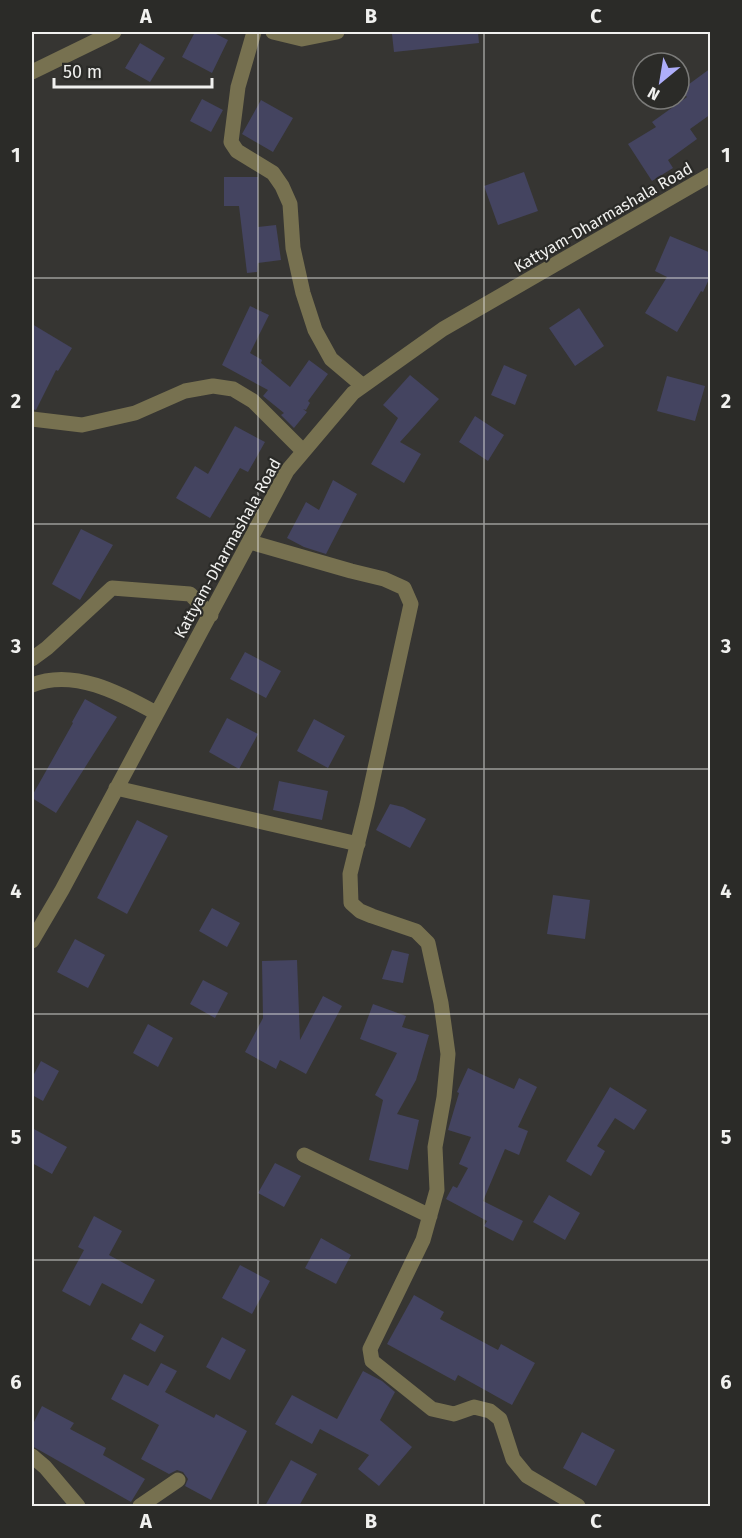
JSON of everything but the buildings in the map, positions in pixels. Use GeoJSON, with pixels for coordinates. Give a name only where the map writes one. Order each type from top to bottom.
{"type":"FeatureCollection","features":[{"type":"Feature","properties":{"kind":"street"},"geometry":{"type":"LineString","coordinates":[[32,72],[114,32]]}},
{"type":"Feature","properties":{"kind":"street"},"geometry":{"type":"LineString","coordinates":[[254,32],[238,87],[231,142],[237,151],[273,173],[282,186],[290,204],[293,248],[303,293],[315,330],[331,359],[363,386]]}},
{"type":"Feature","properties":{"kind":"street"},"geometry":{"type":"LineString","coordinates":[[273,32],[302,39],[337,32]]}},
{"type":"Feature","properties":{"kind":"street","name":"Kattyam-Dharmashala Road"},"geometry":{"type":"LineString","coordinates":[[32,941],[62,890],[287,471],[353,393],[443,329],[711,175]]}},
{"type":"Feature","properties":{"kind":"street"},"geometry":{"type":"LineString","coordinates":[[32,419],[82,425],[135,413],[185,391],[213,386],[233,389],[254,401],[303,451]]}},
{"type":"Feature","properties":{"kind":"street"},"geometry":{"type":"LineString","coordinates":[[250,542],[384,579],[404,588],[411,604],[350,874],[351,903],[360,911],[416,931],[428,943],[434,966],[448,1054],[444,1097],[435,1147],[437,1190],[423,1240],[370,1349],[372,1361],[432,1409],[454,1414],[474,1407],[490,1411],[500,1419],[513,1459],[527,1476],[578,1506]]}},
{"type":"Feature","properties":{"kind":"street"},"geometry":{"type":"LineString","coordinates":[[32,659],[112,588],[190,594],[211,615]]}},
{"type":"Feature","properties":{"kind":"street"},"geometry":{"type":"LineString","coordinates":[[32,686],[47,680],[89,683],[122,694],[156,713]]}},
{"type":"Feature","properties":{"kind":"street"},"geometry":{"type":"LineString","coordinates":[[116,788],[358,844]]}},
{"type":"Feature","properties":{"kind":"street"},"geometry":{"type":"LineString","coordinates":[[304,1155],[430,1216]]}},
{"type":"Feature","properties":{"kind":"street"},"geometry":{"type":"LineString","coordinates":[[32,1456],[45,1467],[78,1506]]}},
{"type":"Feature","properties":{"kind":"street"},"geometry":{"type":"LineString","coordinates":[[140,1506],[178,1480]]}}]}
